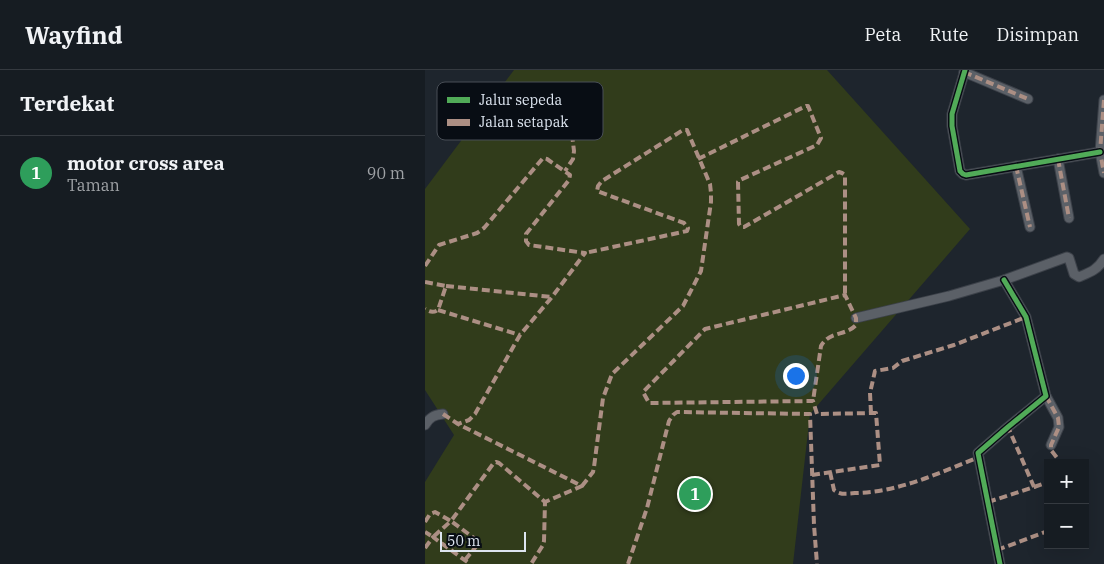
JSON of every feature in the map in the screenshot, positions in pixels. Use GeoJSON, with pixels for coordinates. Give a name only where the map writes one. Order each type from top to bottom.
{"type":"FeatureCollection","features":[{"type":"Feature","properties":{"kind":"street"},"geometry":{"type":"LineString","coordinates":[[1028,99],[965,71],[952,114],[952,126],[963,174],[1100,152]]}},
{"type":"Feature","properties":{"kind":"street"},"geometry":{"type":"LineString","coordinates":[[1104,100],[1100,152],[1104,173]]}},
{"type":"Feature","properties":{"kind":"street"},"geometry":{"type":"LineString","coordinates":[[1058,159],[1069,218]]}},
{"type":"Feature","properties":{"kind":"street"},"geometry":{"type":"LineString","coordinates":[[1015,166],[1030,227]]}},
{"type":"Feature","properties":{"kind":"street"},"geometry":{"type":"LineString","coordinates":[[856,318],[949,296],[1004,280],[1067,257],[1074,274],[1079,277],[1099,267],[1104,259]]}},
{"type":"Feature","properties":{"kind":"street"},"geometry":{"type":"LineString","coordinates":[[1004,280],[1027,317],[1046,396],[1057,418],[1059,427],[1051,445]]}},
{"type":"Feature","properties":{"kind":"street"},"geometry":{"type":"LineString","coordinates":[[1000,564],[979,453],[1046,396]]}},
{"type":"Feature","properties":{"kind":"street"},"geometry":{"type":"LineString","coordinates":[[425,425],[429,418],[443,414]]}},
{"type":"Feature","properties":{"kind":"green space"},"geometry":{"type":"Polygon","coordinates":[[[514,70],[827,70],[970,229],[810,414],[793,564],[425,564],[425,482],[454,435],[425,390],[425,189],[462,140],[603,140],[603,82],[505,82],[514,70]]]}},
{"type":"Feature","properties":{"kind":"marked path"},"geometry":{"type":"LineString","coordinates":[[964,72],[1028,99]]}},
{"type":"Feature","properties":{"kind":"marked path"},"geometry":{"type":"LineString","coordinates":[[1104,100],[1100,152],[1104,173]]}},
{"type":"Feature","properties":{"kind":"marked path"},"geometry":{"type":"LineString","coordinates":[[698,159],[808,106],[821,138],[817,145],[738,182],[739,224],[741,227],[744,227],[839,172],[845,175],[845,295]]}},
{"type":"Feature","properties":{"kind":"marked path"},"geometry":{"type":"LineString","coordinates":[[582,486],[593,472],[603,398],[612,374],[683,306],[701,271],[711,193],[710,184],[687,130],[683,130],[602,181],[597,191],[684,223],[688,228],[687,231],[585,253]]}},
{"type":"Feature","properties":{"kind":"marked path"},"geometry":{"type":"LineString","coordinates":[[565,171],[573,159],[573,140]]}},
{"type":"Feature","properties":{"kind":"marked path"},"geometry":{"type":"LineString","coordinates":[[425,266],[439,245],[477,233],[484,228],[543,158],[570,175],[569,180],[526,234],[526,241],[529,245],[585,253],[520,335],[475,414],[469,420],[458,424]]}},
{"type":"Feature","properties":{"kind":"marked path"},"geometry":{"type":"LineString","coordinates":[[1058,159],[1069,218]]}},
{"type":"Feature","properties":{"kind":"marked path"},"geometry":{"type":"LineString","coordinates":[[1016,166],[1030,227]]}},
{"type":"Feature","properties":{"kind":"marked path"},"geometry":{"type":"LineString","coordinates":[[425,282],[446,286],[438,310],[431,312],[425,309]]}},
{"type":"Feature","properties":{"kind":"marked path"},"geometry":{"type":"LineString","coordinates":[[446,286],[552,297]]}},
{"type":"Feature","properties":{"kind":"marked path"},"geometry":{"type":"LineString","coordinates":[[812,475],[880,465],[876,413],[817,414],[813,401],[649,403],[643,392],[705,329],[845,295],[856,318],[856,325],[847,331],[828,338],[821,346],[813,401]]}},
{"type":"Feature","properties":{"kind":"marked path"},"geometry":{"type":"LineString","coordinates":[[438,310],[520,335]]}},
{"type":"Feature","properties":{"kind":"marked path"},"geometry":{"type":"LineString","coordinates":[[871,413],[870,393],[875,371],[893,368],[902,361],[954,345],[1026,317]]}},
{"type":"Feature","properties":{"kind":"marked path"},"geometry":{"type":"LineString","coordinates":[[1046,396],[1058,418],[1059,427],[1051,445],[1051,450],[1058,459]]}},
{"type":"Feature","properties":{"kind":"marked path"},"geometry":{"type":"LineString","coordinates":[[628,564],[647,508],[669,421],[677,412],[810,414],[817,564]]}},
{"type":"Feature","properties":{"kind":"marked path"},"geometry":{"type":"LineString","coordinates":[[443,414],[458,424],[582,486],[545,502]]}},
{"type":"Feature","properties":{"kind":"marked path"},"geometry":{"type":"LineString","coordinates":[[988,502],[1034,487],[1008,427]]}},
{"type":"Feature","properties":{"kind":"marked path"},"geometry":{"type":"LineString","coordinates":[[830,472],[836,492],[847,494],[872,492],[919,481],[979,457]]}},
{"type":"Feature","properties":{"kind":"marked path"},"geometry":{"type":"LineString","coordinates":[[465,560],[479,543],[451,521],[496,462],[545,502],[544,541],[531,564]]}},
{"type":"Feature","properties":{"kind":"marked path"},"geometry":{"type":"LineString","coordinates":[[1034,487],[1044,483]]}},
{"type":"Feature","properties":{"kind":"marked path"},"geometry":{"type":"LineString","coordinates":[[425,522],[430,514],[435,512],[451,521],[433,537],[425,532]]}},
{"type":"Feature","properties":{"kind":"marked path"},"geometry":{"type":"LineString","coordinates":[[997,550],[1044,532]]}},
{"type":"Feature","properties":{"kind":"marked path"},"geometry":{"type":"LineString","coordinates":[[425,548],[433,537],[470,564]]}},
{"type":"Feature","properties":{"kind":"cycle path"},"geometry":{"type":"LineString","coordinates":[[965,70],[952,114],[952,126],[960,171],[963,174],[1100,152]]}},
{"type":"Feature","properties":{"kind":"cycle path"},"geometry":{"type":"LineString","coordinates":[[1000,564],[978,453],[1046,396],[1026,317],[1004,280]]}},
{"type":"Feature","properties":{"kind":"place","name":"motor cross area"},"geometry":{"type":"Point","coordinates":[695,494]}}]}
